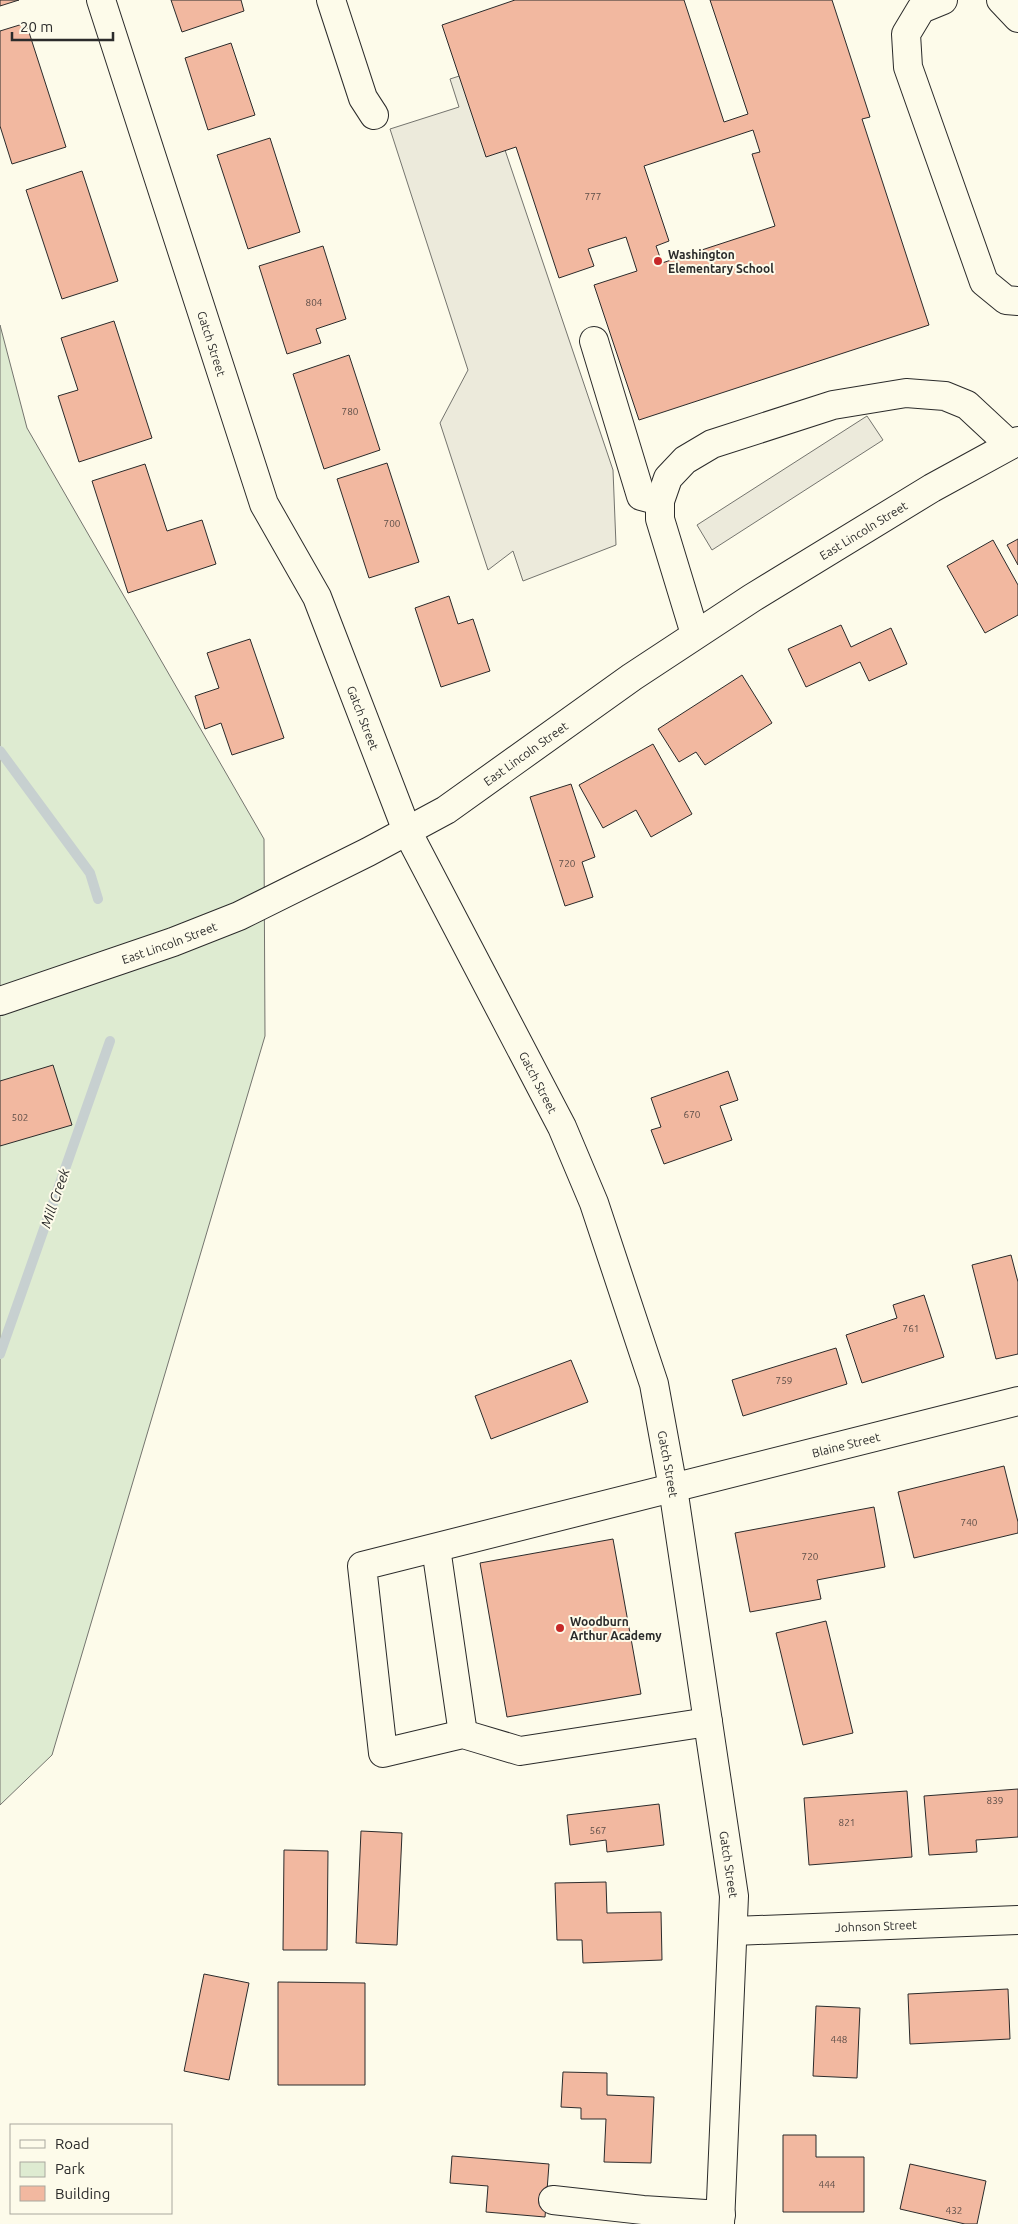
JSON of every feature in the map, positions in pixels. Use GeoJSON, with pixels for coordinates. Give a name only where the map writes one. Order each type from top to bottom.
{"type":"FeatureCollection","features":[{"type":"Feature","properties":{"kind":"street","name":"Gatch Street"},"geometry":{"type":"LineString","coordinates":[[101,0],[264,504],[317,597],[407,831],[562,1127],[594,1203],[654,1384],[673,1488],[734,1896],[722,2221]]}},
{"type":"Feature","properties":{"kind":"street"},"geometry":{"type":"LineString","coordinates":[[332,0],[363,98],[374,115]]}},
{"type":"Feature","properties":{"kind":"street"},"geometry":{"type":"LineString","coordinates":[[943,0],[921,9],[906,34],[908,67],[984,282],[1006,300],[1018,301]]}},
{"type":"Feature","properties":{"kind":"street"},"geometry":{"type":"LineString","coordinates":[[1001,0],[1018,18]]}},
{"type":"Feature","properties":{"kind":"street"},"geometry":{"type":"LineString","coordinates":[[594,340],[641,496],[660,501]]}},
{"type":"Feature","properties":{"kind":"street"},"geometry":{"type":"LineString","coordinates":[[695,634],[660,519],[660,501],[668,478],[685,460],[712,444],[833,405],[897,394],[945,396],[967,405],[1014,443]]}},
{"type":"Feature","properties":{"kind":"street","name":"East Lincoln Street"},"geometry":{"type":"LineString","coordinates":[[0,1000],[173,942],[239,916],[446,810],[695,634],[932,488],[1014,443]]}},
{"type":"Feature","properties":{"kind":"street","name":"Blaine Street"},"geometry":{"type":"LineString","coordinates":[[463,1734],[383,1753],[362,1566],[1018,1401]]}},
{"type":"Feature","properties":{"kind":"street"},"geometry":{"type":"LineString","coordinates":[[436,1548],[463,1734],[520,1751],[708,1722]]}},
{"type":"Feature","properties":{"kind":"street","name":"Johnson Street"},"geometry":{"type":"LineString","coordinates":[[734,1931],[1018,1920]]}},
{"type":"Feature","properties":{"kind":"street"},"geometry":{"type":"LineString","coordinates":[[553,2200],[722,2221]]}},
{"type":"Feature","properties":{"kind":"green space"},"geometry":{"type":"Polygon","coordinates":[[[0,325],[27,428],[264,839],[265,1036],[52,1755],[0,1805],[0,325]]]}},
{"type":"Feature","properties":{"kind":"shaded area"},"geometry":{"type":"Polygon","coordinates":[[[478,70],[613,470],[616,545],[523,581],[513,551],[488,570],[440,423],[468,370],[390,129],[459,107],[450,79],[478,70]]]}},
{"type":"Feature","properties":{"kind":"shaded area"},"geometry":{"type":"Polygon","coordinates":[[[867,416],[883,440],[712,550],[697,525],[867,416]]]}},
{"type":"Feature","properties":{"kind":"building"},"geometry":{"type":"Polygon","coordinates":[[[0,0],[19,0],[0,6],[0,0]]]}},
{"type":"Feature","properties":{"kind":"building"},"geometry":{"type":"Polygon","coordinates":[[[171,0],[241,0],[244,11],[182,32],[171,0]]]}},
{"type":"Feature","properties":{"kind":"building","name":"Washington Elementary School"},"geometry":{"type":"Polygon","coordinates":[[[515,0],[684,0],[724,122],[748,114],[710,0],[832,0],[870,117],[862,119],[929,325],[639,420],[594,285],[637,271],[626,237],[588,249],[594,266],[559,278],[516,147],[486,157],[442,25],[515,0]],[[753,130],[644,166],[669,241],[656,246],[662,263],[775,226],[752,154],[760,152],[753,130]]]}},
{"type":"Feature","properties":{"kind":"building"},"geometry":{"type":"Polygon","coordinates":[[[26,23],[66,147],[12,164],[0,126],[0,31],[26,23]]]}},
{"type":"Feature","properties":{"kind":"building"},"geometry":{"type":"Polygon","coordinates":[[[231,43],[255,115],[208,130],[185,58],[231,43]]]}},
{"type":"Feature","properties":{"kind":"building"},"geometry":{"type":"Polygon","coordinates":[[[270,138],[300,232],[248,249],[217,155],[270,138]]]}},
{"type":"Feature","properties":{"kind":"building"},"geometry":{"type":"Polygon","coordinates":[[[82,171],[118,281],[62,299],[26,190],[82,171]]]}},
{"type":"Feature","properties":{"kind":"building"},"geometry":{"type":"Polygon","coordinates":[[[323,246],[346,319],[316,329],[321,343],[287,354],[259,266],[323,246]]]}},
{"type":"Feature","properties":{"kind":"building"},"geometry":{"type":"Polygon","coordinates":[[[114,321],[152,438],[79,462],[58,396],[78,390],[61,338],[114,321]]]}},
{"type":"Feature","properties":{"kind":"building"},"geometry":{"type":"Polygon","coordinates":[[[349,355],[380,450],[324,469],[293,374],[349,355]]]}},
{"type":"Feature","properties":{"kind":"building"},"geometry":{"type":"Polygon","coordinates":[[[387,463],[419,562],[369,578],[337,479],[387,463]]]}},
{"type":"Feature","properties":{"kind":"building"},"geometry":{"type":"Polygon","coordinates":[[[145,464],[167,531],[202,520],[216,564],[128,593],[92,481],[145,464]]]}},
{"type":"Feature","properties":{"kind":"building"},"geometry":{"type":"Polygon","coordinates":[[[1018,539],[1018,565],[1007,545],[1018,539]]]}},
{"type":"Feature","properties":{"kind":"building"},"geometry":{"type":"Polygon","coordinates":[[[993,540],[1018,585],[1018,615],[985,633],[947,566],[993,540]]]}},
{"type":"Feature","properties":{"kind":"building"},"geometry":{"type":"Polygon","coordinates":[[[449,596],[458,624],[473,619],[490,671],[441,687],[415,608],[449,596]]]}},
{"type":"Feature","properties":{"kind":"building"},"geometry":{"type":"Polygon","coordinates":[[[841,625],[851,647],[891,628],[907,664],[869,681],[860,662],[806,687],[788,649],[841,625]]]}},
{"type":"Feature","properties":{"kind":"building"},"geometry":{"type":"Polygon","coordinates":[[[250,639],[284,738],[232,755],[221,723],[205,729],[195,696],[219,688],[207,653],[250,639]]]}},
{"type":"Feature","properties":{"kind":"building"},"geometry":{"type":"Polygon","coordinates":[[[742,675],[772,723],[705,765],[696,752],[679,762],[658,729],[742,675]]]}},
{"type":"Feature","properties":{"kind":"building"},"geometry":{"type":"Polygon","coordinates":[[[653,744],[692,814],[651,837],[636,810],[603,828],[579,785],[653,744]]]}},
{"type":"Feature","properties":{"kind":"building"},"geometry":{"type":"Polygon","coordinates":[[[571,784],[595,857],[582,862],[593,897],[565,906],[530,797],[571,784]]]}},
{"type":"Feature","properties":{"kind":"building"},"geometry":{"type":"Polygon","coordinates":[[[53,1065],[72,1125],[0,1146],[0,1081],[53,1065]]]}},
{"type":"Feature","properties":{"kind":"building"},"geometry":{"type":"Polygon","coordinates":[[[728,1071],[738,1100],[720,1106],[732,1140],[664,1164],[651,1130],[661,1127],[651,1098],[728,1071]]]}},
{"type":"Feature","properties":{"kind":"building"},"geometry":{"type":"Polygon","coordinates":[[[1011,1255],[1018,1282],[1018,1354],[996,1359],[972,1265],[1011,1255]]]}},
{"type":"Feature","properties":{"kind":"building"},"geometry":{"type":"Polygon","coordinates":[[[924,1295],[944,1357],[862,1383],[846,1335],[897,1318],[893,1305],[924,1295]]]}},
{"type":"Feature","properties":{"kind":"building"},"geometry":{"type":"Polygon","coordinates":[[[836,1348],[847,1384],[743,1416],[732,1380],[836,1348]]]}},
{"type":"Feature","properties":{"kind":"building"},"geometry":{"type":"Polygon","coordinates":[[[571,1360],[588,1402],[491,1439],[475,1396],[571,1360]]]}},
{"type":"Feature","properties":{"kind":"building"},"geometry":{"type":"Polygon","coordinates":[[[1004,1466],[1018,1522],[1018,1533],[914,1558],[898,1492],[1004,1466]]]}},
{"type":"Feature","properties":{"kind":"building"},"geometry":{"type":"Polygon","coordinates":[[[874,1507],[885,1567],[817,1580],[821,1599],[750,1612],[735,1533],[874,1507]]]}},
{"type":"Feature","properties":{"kind":"building","name":"Woodburn Arthur Academy"},"geometry":{"type":"Polygon","coordinates":[[[613,1539],[641,1694],[507,1717],[480,1563],[613,1539]]]}},
{"type":"Feature","properties":{"kind":"building"},"geometry":{"type":"Polygon","coordinates":[[[826,1621],[853,1733],[803,1745],[776,1633],[826,1621]]]}},
{"type":"Feature","properties":{"kind":"building"},"geometry":{"type":"Polygon","coordinates":[[[1018,1789],[1018,1837],[976,1840],[977,1852],[929,1855],[924,1796],[1018,1789]]]}},
{"type":"Feature","properties":{"kind":"building"},"geometry":{"type":"Polygon","coordinates":[[[907,1791],[912,1857],[809,1865],[804,1798],[907,1791]]]}},
{"type":"Feature","properties":{"kind":"building"},"geometry":{"type":"Polygon","coordinates":[[[659,1804],[664,1845],[607,1852],[606,1840],[570,1845],[567,1815],[659,1804]]]}},
{"type":"Feature","properties":{"kind":"building"},"geometry":{"type":"Polygon","coordinates":[[[361,1831],[402,1833],[397,1945],[356,1943],[361,1831]]]}},
{"type":"Feature","properties":{"kind":"building"},"geometry":{"type":"Polygon","coordinates":[[[284,1850],[328,1851],[327,1950],[283,1950],[284,1850]]]}},
{"type":"Feature","properties":{"kind":"building"},"geometry":{"type":"Polygon","coordinates":[[[606,1882],[607,1913],[661,1912],[662,1960],[583,1963],[582,1940],[557,1940],[555,1883],[606,1882]]]}},
{"type":"Feature","properties":{"kind":"building"},"geometry":{"type":"Polygon","coordinates":[[[204,1974],[249,1983],[229,2080],[184,2071],[204,1974]]]}},
{"type":"Feature","properties":{"kind":"building"},"geometry":{"type":"Polygon","coordinates":[[[278,1982],[365,1983],[365,2085],[278,2085],[278,1982]]]}},
{"type":"Feature","properties":{"kind":"building"},"geometry":{"type":"Polygon","coordinates":[[[1008,1989],[1010,2039],[910,2044],[908,1994],[1008,1989]]]}},
{"type":"Feature","properties":{"kind":"building"},"geometry":{"type":"Polygon","coordinates":[[[816,2006],[860,2008],[857,2078],[813,2076],[816,2006]]]}},
{"type":"Feature","properties":{"kind":"building"},"geometry":{"type":"Polygon","coordinates":[[[563,2072],[607,2073],[607,2095],[654,2097],[651,2163],[604,2162],[606,2119],[581,2119],[581,2108],[561,2107],[563,2072]]]}},
{"type":"Feature","properties":{"kind":"building"},"geometry":{"type":"Polygon","coordinates":[[[783,2135],[816,2135],[816,2157],[864,2157],[864,2212],[783,2212],[783,2135]]]}},
{"type":"Feature","properties":{"kind":"building"},"geometry":{"type":"Polygon","coordinates":[[[452,2156],[549,2164],[545,2217],[486,2212],[488,2186],[450,2183],[452,2156]]]}},
{"type":"Feature","properties":{"kind":"building"},"geometry":{"type":"Polygon","coordinates":[[[910,2164],[986,2181],[977,2224],[965,2224],[900,2209],[910,2164]]]}},
{"type":"Feature","properties":{"kind":"waterway","name":"Mill Creek"},"geometry":{"type":"LineString","coordinates":[[0,751],[90,873],[98,899]]}},
{"type":"Feature","properties":{"kind":"waterway","name":"Mill Creek"},"geometry":{"type":"LineString","coordinates":[[0,1354],[110,1041]]}},
{"type":"Feature","properties":{"kind":"place","name":"Washington Elementary School"},"geometry":{"type":"Point","coordinates":[658,261]}},
{"type":"Feature","properties":{"kind":"place","name":"Woodburn Arthur Academy"},"geometry":{"type":"Point","coordinates":[560,1628]}}]}
